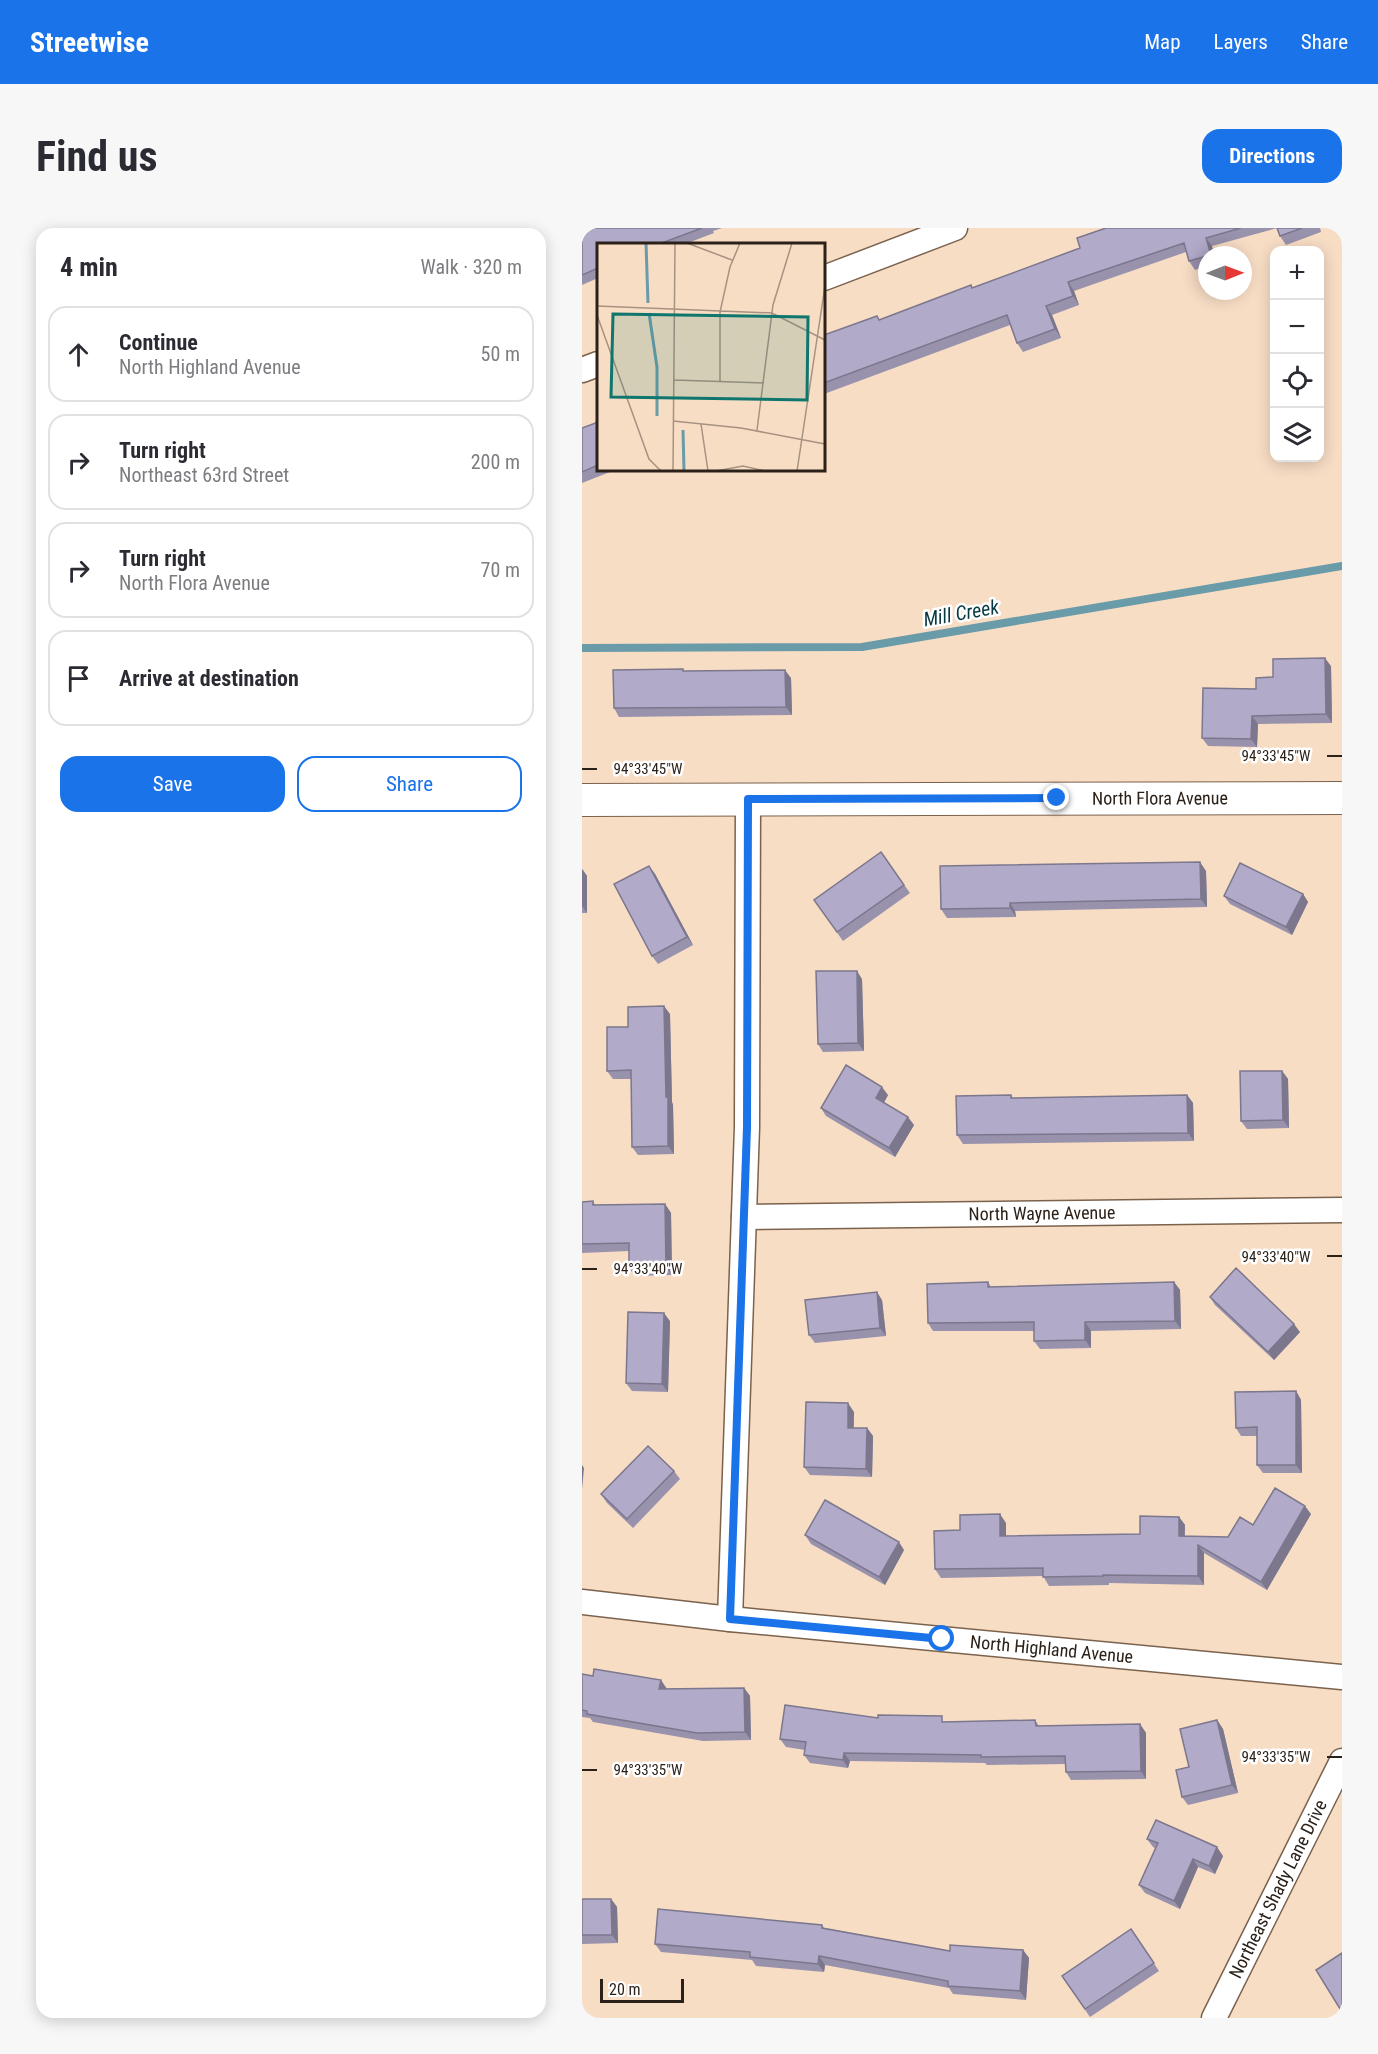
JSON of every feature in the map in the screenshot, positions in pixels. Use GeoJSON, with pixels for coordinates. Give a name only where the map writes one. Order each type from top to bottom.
{"type":"FeatureCollection","features":[{"type":"Feature","properties":{"kind":"street"},"geometry":{"type":"LineString","coordinates":[[825,278],[955,228]]}},
{"type":"Feature","properties":{"kind":"street"},"geometry":{"type":"LineString","coordinates":[[582,370],[597,364]]}},
{"type":"Feature","properties":{"kind":"street","name":"North Flora Avenue"},"geometry":{"type":"LineString","coordinates":[[582,800],[1342,798]]}},
{"type":"Feature","properties":{"kind":"street"},"geometry":{"type":"LineString","coordinates":[[730,1619],[747,1127],[748,799]]}},
{"type":"Feature","properties":{"kind":"street","name":"North Wayne Avenue"},"geometry":{"type":"LineString","coordinates":[[744,1217],[1342,1210]]}},
{"type":"Feature","properties":{"kind":"street","name":"North Highland Avenue"},"geometry":{"type":"LineString","coordinates":[[582,1602],[730,1619],[1342,1677]]}},
{"type":"Feature","properties":{"kind":"street","name":"Northeast Shady Lane Drive"},"geometry":{"type":"LineString","coordinates":[[1214,2018],[1342,1761]]}},
{"type":"Feature","properties":{"kind":"building"},"geometry":{"type":"Polygon","coordinates":[[[582,228],[702,228],[662,243],[597,243],[597,268],[582,275],[582,228]]]}},
{"type":"Feature","properties":{"kind":"building"},"geometry":{"type":"Polygon","coordinates":[[[1106,228],[1241,228],[1206,238],[1208,246],[1198,246],[1198,258],[1189,261],[1184,243],[1068,282],[1073,296],[1046,306],[1055,329],[1017,343],[1007,315],[825,383],[825,335],[877,316],[879,320],[971,285],[972,288],[1080,248],[1077,238],[1106,228]]]}},
{"type":"Feature","properties":{"kind":"building"},"geometry":{"type":"Polygon","coordinates":[[[1277,228],[1302,228],[1280,236],[1277,228]]]}},
{"type":"Feature","properties":{"kind":"building"},"geometry":{"type":"Polygon","coordinates":[[[597,422],[597,465],[582,472],[582,428],[597,422]]]}},
{"type":"Feature","properties":{"kind":"building"},"geometry":{"type":"Polygon","coordinates":[[[1325,658],[1326,714],[1252,716],[1251,739],[1202,738],[1203,688],[1256,689],[1256,678],[1273,677],[1273,659],[1325,658]]]}},
{"type":"Feature","properties":{"kind":"building"},"geometry":{"type":"Polygon","coordinates":[[[683,669],[683,671],[785,670],[786,707],[614,708],[613,670],[683,669]]]}},
{"type":"Feature","properties":{"kind":"building"},"geometry":{"type":"Polygon","coordinates":[[[881,852],[904,885],[837,932],[814,900],[881,852]]]}},
{"type":"Feature","properties":{"kind":"building"},"geometry":{"type":"Polygon","coordinates":[[[1200,862],[1201,899],[1010,903],[1010,908],[941,909],[940,866],[1200,862]]]}},
{"type":"Feature","properties":{"kind":"building"},"geometry":{"type":"Polygon","coordinates":[[[1240,863],[1303,894],[1286,927],[1224,896],[1240,863]]]}},
{"type":"Feature","properties":{"kind":"building"},"geometry":{"type":"Polygon","coordinates":[[[649,866],[687,937],[652,956],[614,884],[649,866]]]}},
{"type":"Feature","properties":{"kind":"building"},"geometry":{"type":"Polygon","coordinates":[[[816,971],[857,971],[858,1043],[818,1044],[816,971]]]}},
{"type":"Feature","properties":{"kind":"building"},"geometry":{"type":"Polygon","coordinates":[[[664,1006],[668,1146],[632,1147],[631,1070],[607,1071],[607,1027],[628,1027],[628,1007],[664,1006]]]}},
{"type":"Feature","properties":{"kind":"building"},"geometry":{"type":"Polygon","coordinates":[[[846,1065],[882,1087],[876,1098],[908,1117],[889,1148],[821,1108],[846,1065]]]}},
{"type":"Feature","properties":{"kind":"building"},"geometry":{"type":"Polygon","coordinates":[[[1240,1071],[1282,1071],[1283,1120],[1241,1121],[1240,1071]]]}},
{"type":"Feature","properties":{"kind":"building"},"geometry":{"type":"Polygon","coordinates":[[[1011,1095],[1011,1098],[1187,1095],[1188,1133],[957,1135],[956,1096],[1011,1095]]]}},
{"type":"Feature","properties":{"kind":"building"},"geometry":{"type":"Polygon","coordinates":[[[593,1201],[593,1205],[665,1204],[666,1267],[629,1268],[629,1243],[582,1244],[582,1202],[593,1201]]]}},
{"type":"Feature","properties":{"kind":"building"},"geometry":{"type":"Polygon","coordinates":[[[1236,1268],[1294,1324],[1268,1352],[1210,1297],[1236,1268]]]}},
{"type":"Feature","properties":{"kind":"building"},"geometry":{"type":"Polygon","coordinates":[[[988,1282],[988,1287],[1174,1282],[1175,1321],[1085,1322],[1085,1340],[1034,1341],[1034,1322],[928,1323],[927,1284],[988,1282]]]}},
{"type":"Feature","properties":{"kind":"building"},"geometry":{"type":"Polygon","coordinates":[[[877,1292],[880,1328],[809,1335],[805,1300],[877,1292]]]}},
{"type":"Feature","properties":{"kind":"building"},"geometry":{"type":"Polygon","coordinates":[[[628,1312],[664,1313],[662,1384],[626,1383],[628,1312]]]}},
{"type":"Feature","properties":{"kind":"building"},"geometry":{"type":"Polygon","coordinates":[[[1296,1391],[1296,1465],[1257,1465],[1257,1427],[1236,1428],[1235,1392],[1296,1391]]]}},
{"type":"Feature","properties":{"kind":"building"},"geometry":{"type":"Polygon","coordinates":[[[806,1402],[848,1403],[848,1428],[867,1428],[866,1469],[804,1467],[806,1402]]]}},
{"type":"Feature","properties":{"kind":"building"},"geometry":{"type":"Polygon","coordinates":[[[648,1446],[674,1471],[627,1519],[601,1494],[648,1446]]]}},
{"type":"Feature","properties":{"kind":"building"},"geometry":{"type":"Polygon","coordinates":[[[1275,1488],[1305,1506],[1261,1582],[1198,1545],[1198,1576],[1043,1577],[1043,1568],[935,1569],[934,1531],[960,1530],[960,1515],[1000,1514],[1000,1536],[1140,1534],[1140,1516],[1179,1517],[1179,1536],[1228,1537],[1240,1517],[1253,1525],[1275,1488]]]}},
{"type":"Feature","properties":{"kind":"building"},"geometry":{"type":"Polygon","coordinates":[[[825,1500],[899,1542],[879,1577],[805,1535],[825,1500]]]}},
{"type":"Feature","properties":{"kind":"building"},"geometry":{"type":"Polygon","coordinates":[[[594,1669],[661,1680],[659,1689],[744,1688],[745,1732],[697,1733],[587,1714],[587,1711],[582,1710],[582,1674],[593,1676],[594,1669]]]}},
{"type":"Feature","properties":{"kind":"building"},"geometry":{"type":"Polygon","coordinates":[[[785,1705],[878,1718],[878,1715],[942,1716],[942,1722],[1035,1720],[1036,1726],[1140,1724],[1141,1771],[1066,1772],[1065,1756],[981,1757],[981,1755],[844,1753],[843,1760],[804,1755],[806,1742],[780,1739],[785,1705]]]}},
{"type":"Feature","properties":{"kind":"building"},"geometry":{"type":"Polygon","coordinates":[[[1217,1720],[1232,1785],[1182,1797],[1176,1770],[1189,1767],[1180,1729],[1217,1720]]]}},
{"type":"Feature","properties":{"kind":"building"},"geometry":{"type":"Polygon","coordinates":[[[1156,1820],[1217,1847],[1209,1866],[1193,1859],[1174,1901],[1139,1885],[1158,1843],[1147,1839],[1156,1820]]]}},
{"type":"Feature","properties":{"kind":"building"},"geometry":{"type":"Polygon","coordinates":[[[582,1899],[611,1899],[612,1935],[582,1935],[582,1899]]]}},
{"type":"Feature","properties":{"kind":"building"},"geometry":{"type":"Polygon","coordinates":[[[658,1909],[822,1925],[822,1928],[950,1951],[950,1945],[1023,1950],[1020,1991],[948,1986],[948,1981],[819,1956],[818,1964],[750,1957],[750,1952],[655,1944],[658,1909]]]}},
{"type":"Feature","properties":{"kind":"building"},"geometry":{"type":"Polygon","coordinates":[[[1131,1929],[1154,1963],[1085,2009],[1062,1976],[1131,1929]]]}},
{"type":"Feature","properties":{"kind":"building"},"geometry":{"type":"Polygon","coordinates":[[[1342,1953],[1342,2012],[1316,1970],[1342,1953]]]}},
{"type":"Feature","properties":{"kind":"waterway","name":"Mill Creek"},"geometry":{"type":"LineString","coordinates":[[582,648],[862,647],[1342,566]]}},
{"type":"Feature","properties":{"kind":"route"},"geometry":{"type":"LineString","coordinates":[[942,1639],[730,1619],[747,1127],[748,799],[1057,798]]}}]}
